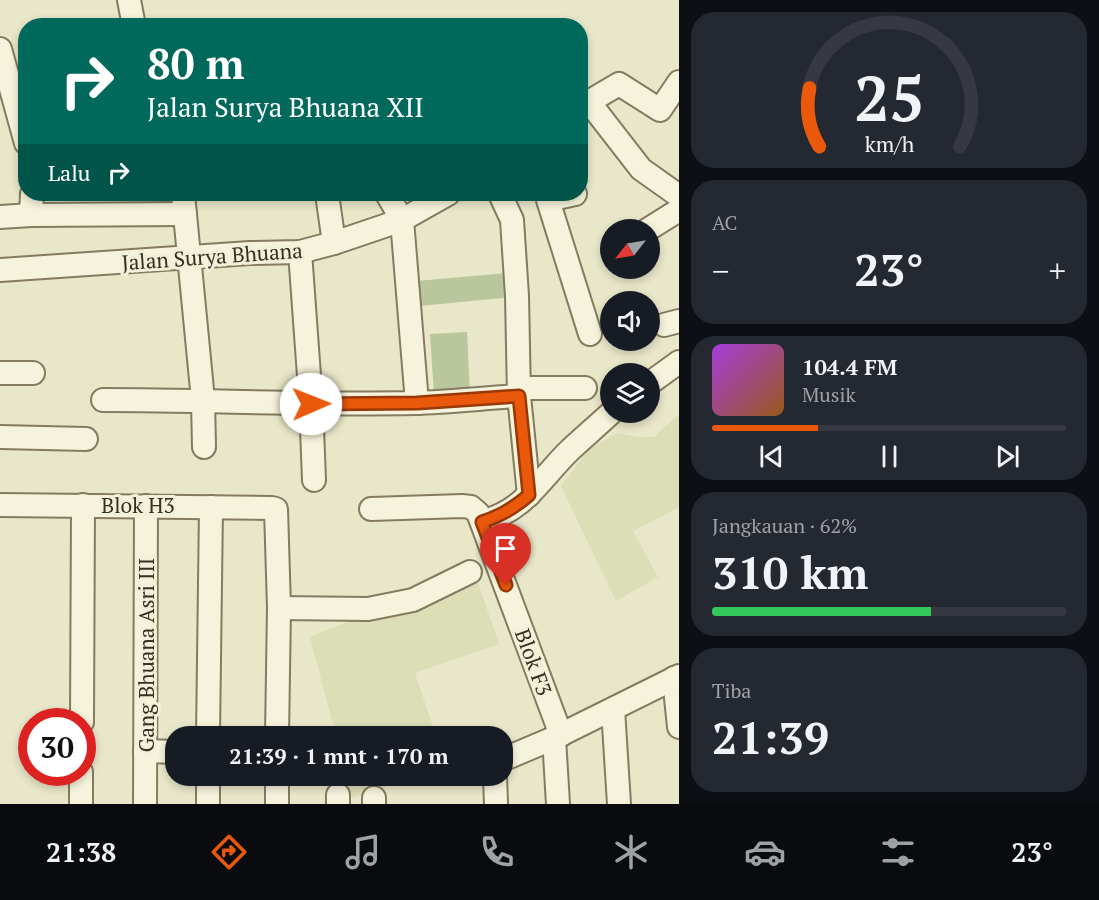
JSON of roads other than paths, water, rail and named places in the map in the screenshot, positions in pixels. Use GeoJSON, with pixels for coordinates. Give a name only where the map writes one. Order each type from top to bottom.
{"type":"FeatureCollection","features":[{"type":"Feature","properties":{"kind":"street"},"geometry":{"type":"LineString","coordinates":[[129,0],[132,18]]}},
{"type":"Feature","properties":{"kind":"street"},"geometry":{"type":"LineString","coordinates":[[0,49],[18,114]]}},
{"type":"Feature","properties":{"kind":"street"},"geometry":{"type":"LineString","coordinates":[[588,102],[619,84],[660,110],[679,82]]}},
{"type":"Feature","properties":{"kind":"street"},"geometry":{"type":"LineString","coordinates":[[588,108],[641,170],[679,196]]}},
{"type":"Feature","properties":{"kind":"street"},"geometry":{"type":"LineString","coordinates":[[328,201],[334,243]]}},
{"type":"Feature","properties":{"kind":"street"},"geometry":{"type":"LineString","coordinates":[[391,201],[402,220],[417,403]]}},
{"type":"Feature","properties":{"kind":"street","name":"Jalan Surya Bhuana"},"geometry":{"type":"LineString","coordinates":[[0,270],[250,253],[300,252],[402,220],[436,201]]}},
{"type":"Feature","properties":{"kind":"street"},"geometry":{"type":"LineString","coordinates":[[503,201],[512,220],[517,296],[519,392],[529,495]]}},
{"type":"Feature","properties":{"kind":"street"},"geometry":{"type":"LineString","coordinates":[[548,201],[590,334]]}},
{"type":"Feature","properties":{"kind":"street"},"geometry":{"type":"LineString","coordinates":[[0,217],[32,204],[184,204],[203,400],[204,447]]}},
{"type":"Feature","properties":{"kind":"street"},"geometry":{"type":"LineString","coordinates":[[660,222],[679,210]]}},
{"type":"Feature","properties":{"kind":"street"},"geometry":{"type":"LineString","coordinates":[[300,252],[314,480]]}},
{"type":"Feature","properties":{"kind":"street"},"geometry":{"type":"LineString","coordinates":[[660,376],[679,362]]}},
{"type":"Feature","properties":{"kind":"street"},"geometry":{"type":"LineString","coordinates":[[0,373],[33,373]]}},
{"type":"Feature","properties":{"kind":"street"},"geometry":{"type":"LineString","coordinates":[[103,400],[203,400],[311,404],[417,403],[585,387]]}},
{"type":"Feature","properties":{"kind":"street"},"geometry":{"type":"LineString","coordinates":[[371,509],[467,507],[475,510],[482,522],[499,517],[529,495],[570,450],[600,423]]}},
{"type":"Feature","properties":{"kind":"street"},"geometry":{"type":"LineString","coordinates":[[0,437],[86,439]]}},
{"type":"Feature","properties":{"kind":"street","name":"Blok H3"},"geometry":{"type":"LineString","coordinates":[[0,505],[276,509],[279,608]]}},
{"type":"Feature","properties":{"kind":"street"},"geometry":{"type":"LineString","coordinates":[[82,708],[83,505]]}},
{"type":"Feature","properties":{"kind":"street","name":"Gang Bhuana Asri III"},"geometry":{"type":"LineString","coordinates":[[145,804],[146,506]]}},
{"type":"Feature","properties":{"kind":"street"},"geometry":{"type":"LineString","coordinates":[[208,726],[211,507]]}},
{"type":"Feature","properties":{"kind":"street","name":"Blok F3"},"geometry":{"type":"LineString","coordinates":[[482,522],[557,736],[558,804]]}},
{"type":"Feature","properties":{"kind":"street"},"geometry":{"type":"LineString","coordinates":[[278,726],[279,608],[368,609],[413,600],[470,572]]}},
{"type":"Feature","properties":{"kind":"street"},"geometry":{"type":"LineString","coordinates":[[513,755],[676,677],[679,717]]}},
{"type":"Feature","properties":{"kind":"street"},"geometry":{"type":"LineString","coordinates":[[613,709],[619,804]]}},
{"type":"Feature","properties":{"kind":"street"},"geometry":{"type":"LineString","coordinates":[[145,751],[165,752]]}},
{"type":"Feature","properties":{"kind":"street"},"geometry":{"type":"LineString","coordinates":[[81,786],[81,804]]}},
{"type":"Feature","properties":{"kind":"street"},"geometry":{"type":"LineString","coordinates":[[208,786],[208,804]]}},
{"type":"Feature","properties":{"kind":"street"},"geometry":{"type":"LineString","coordinates":[[277,786],[277,804]]}},
{"type":"Feature","properties":{"kind":"street"},"geometry":{"type":"LineString","coordinates":[[495,786],[496,804]]}}]}
